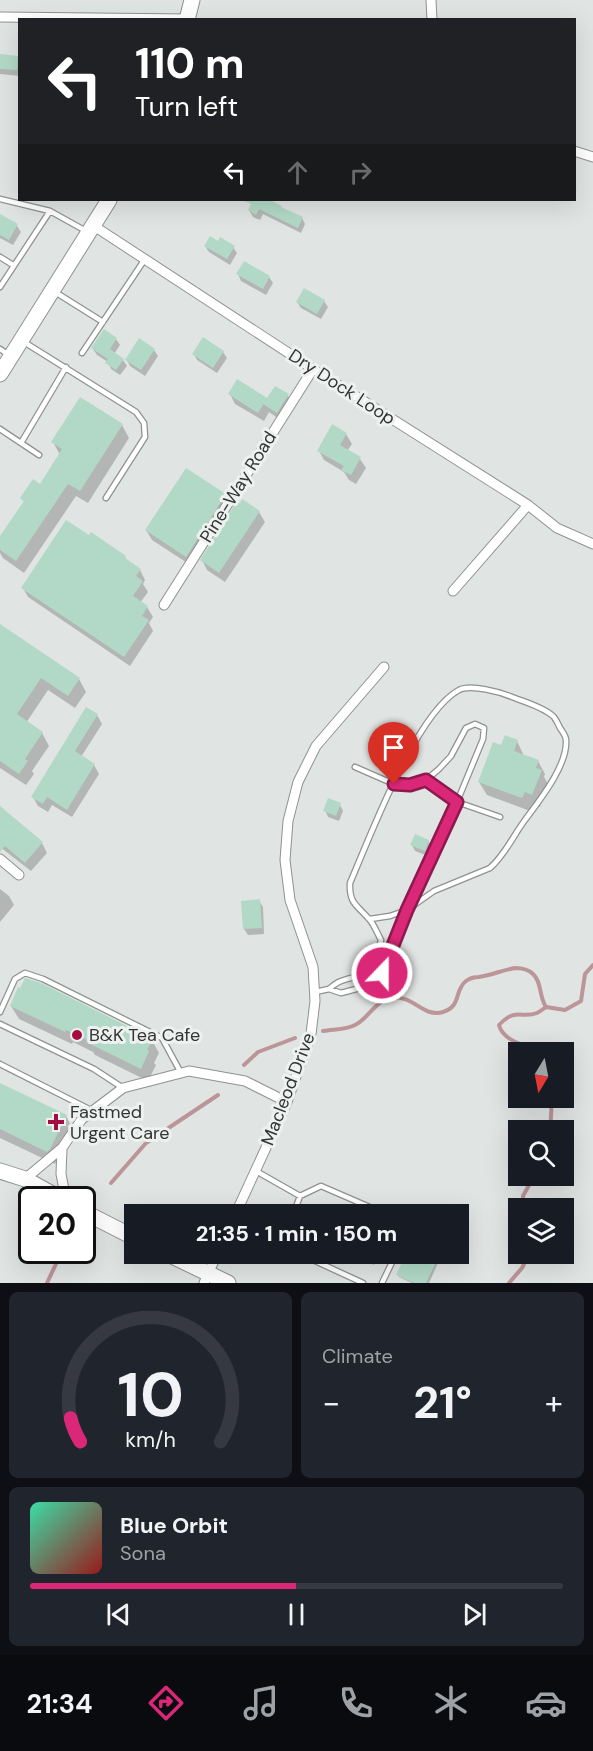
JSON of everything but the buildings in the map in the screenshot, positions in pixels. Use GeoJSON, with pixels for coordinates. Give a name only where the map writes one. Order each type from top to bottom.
{"type":"FeatureCollection","features":[{"type":"Feature","properties":{"kind":"main road"},"geometry":{"type":"LineString","coordinates":[[189,18],[192,0]]}},
{"type":"Feature","properties":{"kind":"main road"},"geometry":{"type":"LineString","coordinates":[[0,374],[6,352],[21,341],[109,201]]}},
{"type":"Feature","properties":{"kind":"main road"},"geometry":{"type":"LineString","coordinates":[[0,1171],[38,1186]]}},
{"type":"Feature","properties":{"kind":"main road"},"geometry":{"type":"LineString","coordinates":[[96,1218],[124,1232]]}},
{"type":"Feature","properties":{"kind":"main road"},"geometry":{"type":"LineString","coordinates":[[184,1264],[206,1278],[228,1283]]}},
{"type":"Feature","properties":{"kind":"street"},"geometry":{"type":"LineString","coordinates":[[431,0],[432,18]]}},
{"type":"Feature","properties":{"kind":"street"},"geometry":{"type":"LineString","coordinates":[[0,17],[94,18]]}},
{"type":"Feature","properties":{"kind":"street"},"geometry":{"type":"LineString","coordinates":[[576,152],[593,157]]}},
{"type":"Feature","properties":{"kind":"street","name":"Dry Dock Loop"},"geometry":{"type":"LineString","coordinates":[[92,229],[145,259],[528,505],[556,528],[593,544]]}},
{"type":"Feature","properties":{"kind":"street","name":"Pine-Way Road"},"geometry":{"type":"LineString","coordinates":[[164,605],[313,369]]}},
{"type":"Feature","properties":{"kind":"street"},"geometry":{"type":"LineString","coordinates":[[453,591],[528,505]]}},
{"type":"Feature","properties":{"kind":"street","name":"Macleod Drive"},"geometry":{"type":"LineString","coordinates":[[240,1204],[287,1102],[311,1034],[315,1001],[313,968],[290,900],[285,860],[288,820],[298,782],[316,746],[384,667]]}},
{"type":"Feature","properties":{"kind":"street"},"geometry":{"type":"LineString","coordinates":[[0,859],[19,875]]}},
{"type":"Feature","properties":{"kind":"street"},"geometry":{"type":"LineString","coordinates":[[25,1179],[62,1148],[82,1119],[123,1088],[189,1071],[245,1081],[287,1102]]}},
{"type":"Feature","properties":{"kind":"street"},"geometry":{"type":"LineString","coordinates":[[62,1148],[62,1186]]}},
{"type":"Feature","properties":{"kind":"street"},"geometry":{"type":"LineString","coordinates":[[206,1278],[212,1264]]}},
{"type":"Feature","properties":{"kind":"lane"},"geometry":{"type":"LineString","coordinates":[[0,199],[50,211],[92,229]]}},
{"type":"Feature","properties":{"kind":"lane"},"geometry":{"type":"LineString","coordinates":[[0,287],[50,211]]}},
{"type":"Feature","properties":{"kind":"lane"},"geometry":{"type":"LineString","coordinates":[[0,257],[13,265]]}},
{"type":"Feature","properties":{"kind":"lane"},"geometry":{"type":"LineString","coordinates":[[82,353],[145,259]]}},
{"type":"Feature","properties":{"kind":"lane"},"geometry":{"type":"LineString","coordinates":[[53,290],[103,322]]}},
{"type":"Feature","properties":{"kind":"lane"},"geometry":{"type":"LineString","coordinates":[[21,341],[136,412],[144,423],[145,437],[106,498]]}},
{"type":"Feature","properties":{"kind":"lane"},"geometry":{"type":"LineString","coordinates":[[21,443],[66,367]]}},
{"type":"Feature","properties":{"kind":"lane"},"geometry":{"type":"LineString","coordinates":[[0,429],[39,455]]}},
{"type":"Feature","properties":{"kind":"lane"},"geometry":{"type":"LineString","coordinates":[[315,992],[329,989],[338,981],[368,971],[376,959],[381,940],[370,919],[354,904],[350,883],[394,784],[418,737],[439,707],[460,689],[480,688],[505,694],[555,717],[566,739],[562,763],[546,793],[519,827],[497,862],[490,868],[434,891],[407,910],[390,916],[370,919]]}},
{"type":"Feature","properties":{"kind":"lane"},"geometry":{"type":"LineString","coordinates":[[329,989],[341,993],[364,987],[382,973],[407,910],[457,802],[483,739],[484,728],[475,724],[466,728],[451,756],[440,769],[426,780],[410,785],[394,784],[355,766]]}},
{"type":"Feature","properties":{"kind":"lane"},"geometry":{"type":"LineString","coordinates":[[426,780],[457,802],[500,817]]}},
{"type":"Feature","properties":{"kind":"lane"},"geometry":{"type":"LineString","coordinates":[[0,1012],[15,979],[25,973],[43,979],[162,1038],[181,1073]]}},
{"type":"Feature","properties":{"kind":"lane"},"geometry":{"type":"LineString","coordinates":[[0,1024],[94,1069],[123,1088]]}},
{"type":"Feature","properties":{"kind":"lane"},"geometry":{"type":"LineString","coordinates":[[0,1064],[93,1111]]}},
{"type":"Feature","properties":{"kind":"lane"},"geometry":{"type":"LineString","coordinates":[[256,1171],[300,1196]]}},
{"type":"Feature","properties":{"kind":"lane"},"geometry":{"type":"LineString","coordinates":[[297,1204],[300,1196],[321,1186],[363,1204]]}},
{"type":"Feature","properties":{"kind":"lane"},"geometry":{"type":"LineString","coordinates":[[322,1264],[363,1283]]}},
{"type":"Feature","properties":{"kind":"lane"},"geometry":{"type":"LineString","coordinates":[[382,1283],[391,1264]]}},
{"type":"Feature","properties":{"kind":"waterway"},"geometry":{"type":"LineString","coordinates":[[323,1031],[351,1027],[364,1019],[381,1002],[391,998],[406,999],[429,1012],[443,1012],[453,1006],[462,985],[468,980],[515,968],[527,970],[536,977],[546,1007],[565,1010],[581,1001],[585,974],[593,965]]}},
{"type":"Feature","properties":{"kind":"waterway"},"geometry":{"type":"LineString","coordinates":[[516,1042],[507,1037],[499,1025],[510,1016],[537,1013],[546,1007]]}},
{"type":"Feature","properties":{"kind":"waterway"},"geometry":{"type":"LineString","coordinates":[[244,1065],[258,1052],[295,1038]]}},
{"type":"Feature","properties":{"kind":"waterway"},"geometry":{"type":"LineString","coordinates":[[111,1183],[146,1143],[218,1095]]}},
{"type":"Feature","properties":{"kind":"waterway"},"geometry":{"type":"LineString","coordinates":[[550,1120],[551,1108]]}},
{"type":"Feature","properties":{"kind":"waterway"},"geometry":{"type":"LineString","coordinates":[[523,1198],[528,1186]]}},
{"type":"Feature","properties":{"kind":"waterway"},"geometry":{"type":"LineString","coordinates":[[47,1283],[56,1264]]}},
{"type":"Feature","properties":{"kind":"waterway"},"geometry":{"type":"LineString","coordinates":[[509,1283],[524,1264]]}},
{"type":"Feature","properties":{"kind":"place","name":"B&K Tea Cafe"},"geometry":{"type":"Point","coordinates":[77,1035]}},
{"type":"Feature","properties":{"kind":"place","name":"Fastmed Urgent Care"},"geometry":{"type":"Point","coordinates":[56,1122]}},
{"type":"Feature","properties":{"kind":"route"},"geometry":{"type":"LineString","coordinates":[[382,973],[407,910],[457,802],[426,780],[410,785],[394,784]]}}]}
